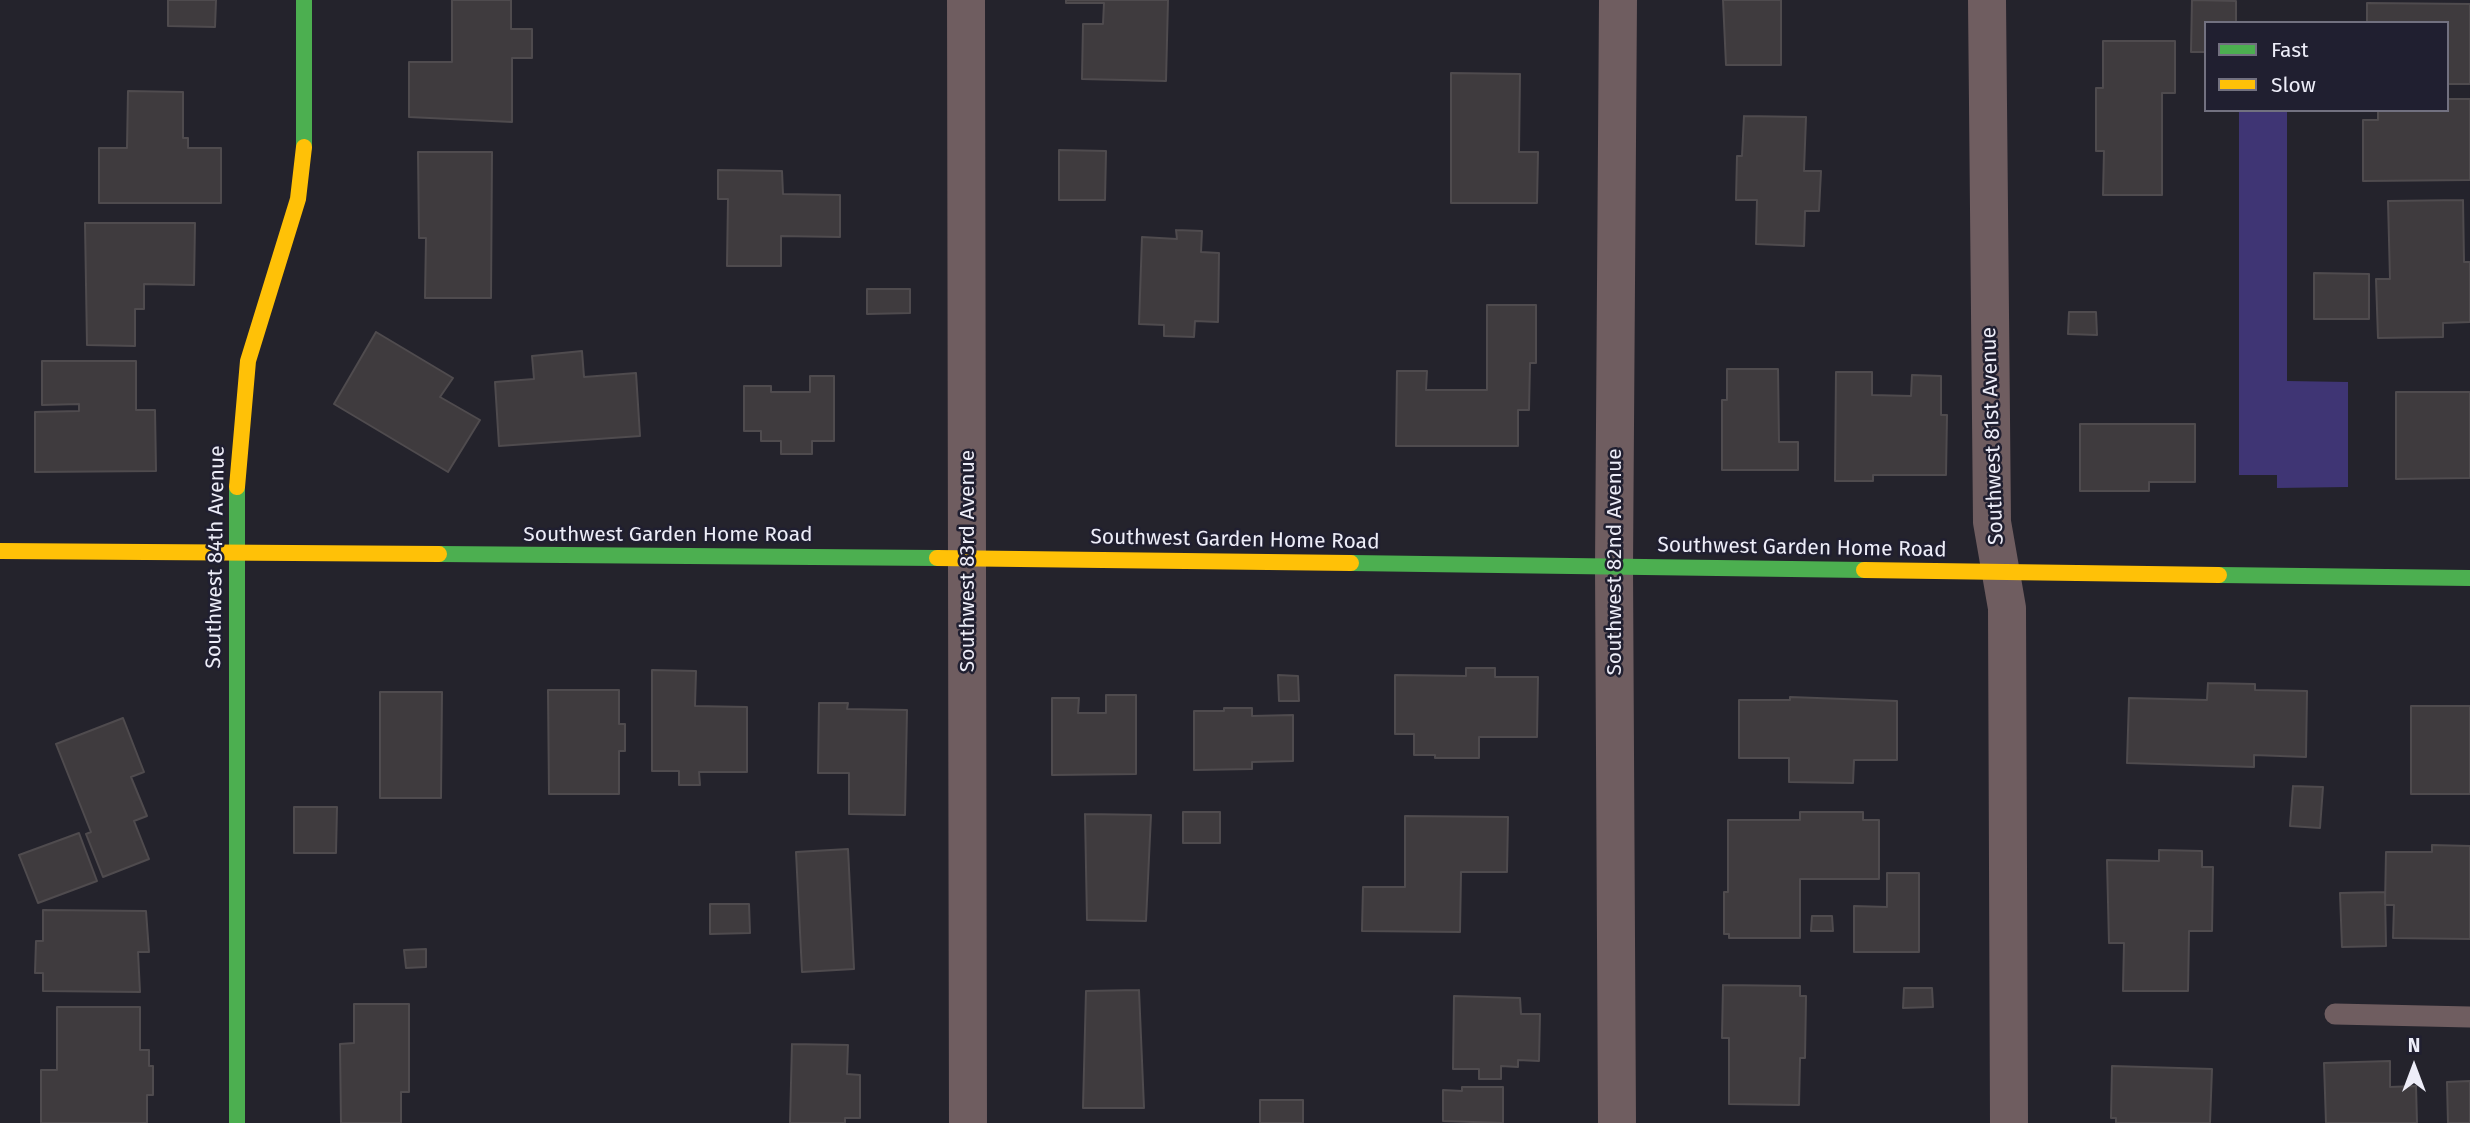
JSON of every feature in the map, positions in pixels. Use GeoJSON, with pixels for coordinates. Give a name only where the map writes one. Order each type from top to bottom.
{"type":"FeatureCollection","features":[{"type":"Feature","properties":{"kind":"main road","name":"Southwest 84th Avenue"},"geometry":{"type":"LineString","coordinates":[[237,1123],[234,552],[237,449],[248,360],[298,199],[304,156],[304,0]]}},
{"type":"Feature","properties":{"kind":"main road","name":"Southwest Garden Home Road"},"geometry":{"type":"LineString","coordinates":[[0,551],[968,558],[2470,579]]}},
{"type":"Feature","properties":{"kind":"street","name":"Southwest 83rd Avenue"},"geometry":{"type":"LineString","coordinates":[[966,0],[968,1123]]}},
{"type":"Feature","properties":{"kind":"street","name":"Southwest 82nd Avenue"},"geometry":{"type":"LineString","coordinates":[[1617,1123],[1614,567],[1618,0]]}},
{"type":"Feature","properties":{"kind":"street","name":"Southwest 81st Avenue"},"geometry":{"type":"LineString","coordinates":[[1987,0],[1992,522],[2007,608],[2009,1123]]}},
{"type":"Feature","properties":{"kind":"lane"},"geometry":{"type":"LineString","coordinates":[[2336,1014],[2470,1017]]}},
{"type":"Feature","properties":{"kind":"shaded area"},"geometry":{"type":"Polygon","coordinates":[[[2239,112],[2287,112],[2287,381],[2348,382],[2348,487],[2277,488],[2277,475],[2239,475],[2239,112]]]}},
{"type":"Feature","properties":{"kind":"building"},"geometry":{"type":"Polygon","coordinates":[[[168,0],[216,0],[215,27],[168,26],[168,0]]]}},
{"type":"Feature","properties":{"kind":"building"},"geometry":{"type":"Polygon","coordinates":[[[452,0],[511,0],[511,29],[532,29],[532,58],[512,58],[512,122],[409,117],[409,62],[452,62],[452,0]]]}},
{"type":"Feature","properties":{"kind":"building"},"geometry":{"type":"Polygon","coordinates":[[[1066,0],[1168,0],[1166,81],[1082,79],[1083,24],[1103,24],[1104,3],[1066,3],[1066,0]]]}},
{"type":"Feature","properties":{"kind":"building"},"geometry":{"type":"Polygon","coordinates":[[[1723,0],[1781,0],[1781,65],[1726,65],[1723,0]]]}},
{"type":"Feature","properties":{"kind":"building"},"geometry":{"type":"Polygon","coordinates":[[[2192,0],[2236,1],[2236,21],[2204,21],[2204,52],[2191,52],[2192,0]]]}},
{"type":"Feature","properties":{"kind":"building"},"geometry":{"type":"Polygon","coordinates":[[[2367,3],[2470,4],[2470,84],[2449,84],[2449,21],[2367,21],[2367,3]]]}},
{"type":"Feature","properties":{"kind":"building"},"geometry":{"type":"Polygon","coordinates":[[[2103,41],[2175,41],[2175,93],[2162,93],[2162,195],[2103,195],[2104,151],[2096,151],[2096,88],[2103,88],[2103,41]]]}},
{"type":"Feature","properties":{"kind":"building"},"geometry":{"type":"Polygon","coordinates":[[[1451,73],[1520,74],[1519,152],[1538,152],[1537,203],[1451,203],[1451,73]]]}},
{"type":"Feature","properties":{"kind":"building"},"geometry":{"type":"Polygon","coordinates":[[[128,91],[183,92],[183,138],[188,138],[188,148],[221,148],[221,203],[99,203],[99,148],[127,148],[128,91]]]}},
{"type":"Feature","properties":{"kind":"building"},"geometry":{"type":"Polygon","coordinates":[[[2449,99],[2470,99],[2470,180],[2363,181],[2363,120],[2378,120],[2378,112],[2449,112],[2449,99]]]}},
{"type":"Feature","properties":{"kind":"building"},"geometry":{"type":"Polygon","coordinates":[[[1744,116],[1806,117],[1804,171],[1821,171],[1819,211],[1805,211],[1804,246],[1756,244],[1757,200],[1736,200],[1737,156],[1742,156],[1744,116]]]}},
{"type":"Feature","properties":{"kind":"building"},"geometry":{"type":"Polygon","coordinates":[[[1059,150],[1106,151],[1105,200],[1059,200],[1059,150]]]}},
{"type":"Feature","properties":{"kind":"building"},"geometry":{"type":"Polygon","coordinates":[[[418,152],[492,152],[491,298],[425,298],[426,238],[419,238],[418,152]]]}},
{"type":"Feature","properties":{"kind":"building"},"geometry":{"type":"Polygon","coordinates":[[[718,170],[782,171],[783,194],[840,195],[840,237],[781,236],[781,266],[727,266],[728,199],[718,199],[718,170]]]}},
{"type":"Feature","properties":{"kind":"building"},"geometry":{"type":"Polygon","coordinates":[[[2463,200],[2464,262],[2470,262],[2470,322],[2443,323],[2443,337],[2378,338],[2376,279],[2390,279],[2388,201],[2463,200]]]}},
{"type":"Feature","properties":{"kind":"building"},"geometry":{"type":"Polygon","coordinates":[[[85,223],[195,223],[194,285],[144,284],[144,309],[135,309],[135,346],[87,345],[85,223]]]}},
{"type":"Feature","properties":{"kind":"building"},"geometry":{"type":"Polygon","coordinates":[[[1176,230],[1202,231],[1201,252],[1219,253],[1218,322],[1195,321],[1194,337],[1164,336],[1164,325],[1139,324],[1142,237],[1177,239],[1176,230]]]}},
{"type":"Feature","properties":{"kind":"building"},"geometry":{"type":"Polygon","coordinates":[[[2314,273],[2369,274],[2369,319],[2314,319],[2314,273]]]}},
{"type":"Feature","properties":{"kind":"building"},"geometry":{"type":"Polygon","coordinates":[[[867,289],[910,289],[910,313],[867,314],[867,289]]]}},
{"type":"Feature","properties":{"kind":"building"},"geometry":{"type":"Polygon","coordinates":[[[1487,305],[1536,305],[1536,363],[1530,363],[1529,410],[1518,410],[1518,446],[1396,446],[1397,371],[1427,371],[1426,390],[1487,390],[1487,305]]]}},
{"type":"Feature","properties":{"kind":"building"},"geometry":{"type":"Polygon","coordinates":[[[2069,312],[2096,312],[2097,335],[2068,334],[2069,312]]]}},
{"type":"Feature","properties":{"kind":"building"},"geometry":{"type":"Polygon","coordinates":[[[376,332],[453,378],[440,397],[480,420],[448,472],[334,404],[376,332]]]}},
{"type":"Feature","properties":{"kind":"building"},"geometry":{"type":"Polygon","coordinates":[[[582,351],[584,377],[636,373],[640,436],[499,446],[495,382],[534,379],[532,356],[582,351]]]}},
{"type":"Feature","properties":{"kind":"building"},"geometry":{"type":"Polygon","coordinates":[[[42,361],[136,361],[136,410],[155,410],[156,471],[35,472],[35,412],[79,411],[79,404],[42,405],[42,361]]]}},
{"type":"Feature","properties":{"kind":"building"},"geometry":{"type":"Polygon","coordinates":[[[1727,369],[1778,369],[1779,442],[1798,442],[1798,470],[1722,470],[1722,400],[1727,400],[1727,369]]]}},
{"type":"Feature","properties":{"kind":"building"},"geometry":{"type":"Polygon","coordinates":[[[1836,372],[1872,372],[1872,395],[1911,396],[1912,375],[1941,376],[1941,415],[1947,415],[1946,475],[1873,475],[1873,481],[1835,481],[1836,372]]]}},
{"type":"Feature","properties":{"kind":"building"},"geometry":{"type":"Polygon","coordinates":[[[810,376],[834,376],[834,441],[812,441],[812,454],[781,454],[781,441],[761,441],[761,431],[744,431],[744,386],[771,386],[771,392],[810,392],[810,376]]]}},
{"type":"Feature","properties":{"kind":"building"},"geometry":{"type":"Polygon","coordinates":[[[2396,392],[2470,392],[2470,478],[2396,479],[2396,392]]]}},
{"type":"Feature","properties":{"kind":"building"},"geometry":{"type":"Polygon","coordinates":[[[2080,424],[2195,424],[2195,482],[2149,482],[2149,491],[2080,491],[2080,424]]]}},
{"type":"Feature","properties":{"kind":"building"},"geometry":{"type":"Polygon","coordinates":[[[1466,668],[1495,668],[1495,677],[1538,677],[1537,737],[1479,737],[1479,758],[1414,755],[1414,734],[1395,734],[1395,675],[1466,676],[1466,668]]]}},
{"type":"Feature","properties":{"kind":"building"},"geometry":{"type":"Polygon","coordinates":[[[652,670],[696,671],[695,706],[747,707],[747,772],[699,772],[700,785],[679,785],[679,771],[652,771],[652,670]]]}},
{"type":"Feature","properties":{"kind":"building"},"geometry":{"type":"Polygon","coordinates":[[[1278,675],[1298,676],[1299,701],[1279,701],[1278,675]]]}},
{"type":"Feature","properties":{"kind":"building"},"geometry":{"type":"Polygon","coordinates":[[[2208,683],[2255,684],[2255,690],[2307,691],[2306,757],[2254,755],[2254,767],[2127,763],[2129,698],[2207,700],[2208,683]]]}},
{"type":"Feature","properties":{"kind":"building"},"geometry":{"type":"Polygon","coordinates":[[[548,690],[619,690],[619,724],[625,724],[625,751],[619,751],[619,794],[549,794],[548,690]]]}},
{"type":"Feature","properties":{"kind":"building"},"geometry":{"type":"Polygon","coordinates":[[[380,692],[442,692],[441,798],[380,798],[380,692]]]}},
{"type":"Feature","properties":{"kind":"building"},"geometry":{"type":"Polygon","coordinates":[[[1106,695],[1136,695],[1136,774],[1052,775],[1052,698],[1079,698],[1078,713],[1106,713],[1106,695]]]}},
{"type":"Feature","properties":{"kind":"building"},"geometry":{"type":"Polygon","coordinates":[[[1790,697],[1897,701],[1897,760],[1854,760],[1853,783],[1789,782],[1789,758],[1739,758],[1739,700],[1790,700],[1790,697]]]}},
{"type":"Feature","properties":{"kind":"building"},"geometry":{"type":"Polygon","coordinates":[[[819,703],[848,703],[847,709],[907,710],[905,815],[849,814],[849,773],[818,773],[819,703]]]}},
{"type":"Feature","properties":{"kind":"building"},"geometry":{"type":"Polygon","coordinates":[[[2411,706],[2470,706],[2470,794],[2411,794],[2411,706]]]}},
{"type":"Feature","properties":{"kind":"building"},"geometry":{"type":"Polygon","coordinates":[[[1224,708],[1252,708],[1252,716],[1293,715],[1293,761],[1252,762],[1252,769],[1194,770],[1194,711],[1224,711],[1224,708]]]}},
{"type":"Feature","properties":{"kind":"building"},"geometry":{"type":"Polygon","coordinates":[[[123,718],[144,772],[131,777],[147,816],[134,821],[149,859],[103,877],[86,834],[91,832],[56,744],[123,718]]]}},
{"type":"Feature","properties":{"kind":"building"},"geometry":{"type":"Polygon","coordinates":[[[2293,786],[2323,787],[2320,828],[2290,826],[2293,786]]]}},
{"type":"Feature","properties":{"kind":"building"},"geometry":{"type":"Polygon","coordinates":[[[294,807],[337,807],[336,853],[294,853],[294,807]]]}},
{"type":"Feature","properties":{"kind":"building"},"geometry":{"type":"Polygon","coordinates":[[[1183,812],[1220,812],[1220,843],[1183,843],[1183,812]]]}},
{"type":"Feature","properties":{"kind":"building"},"geometry":{"type":"Polygon","coordinates":[[[1800,812],[1863,812],[1863,820],[1879,820],[1879,879],[1800,879],[1800,938],[1729,938],[1729,934],[1724,934],[1724,892],[1728,892],[1728,820],[1800,820],[1800,812]]]}},
{"type":"Feature","properties":{"kind":"building"},"geometry":{"type":"Polygon","coordinates":[[[1085,814],[1151,815],[1146,921],[1087,920],[1085,814]]]}},
{"type":"Feature","properties":{"kind":"building"},"geometry":{"type":"Polygon","coordinates":[[[1405,816],[1508,817],[1507,872],[1461,872],[1460,932],[1362,931],[1363,887],[1405,887],[1405,816]]]}},
{"type":"Feature","properties":{"kind":"building"},"geometry":{"type":"Polygon","coordinates":[[[79,833],[97,881],[38,903],[19,855],[79,833]]]}},
{"type":"Feature","properties":{"kind":"building"},"geometry":{"type":"Polygon","coordinates":[[[2432,845],[2470,846],[2470,939],[2393,938],[2394,905],[2385,905],[2386,852],[2432,852],[2432,845]]]}},
{"type":"Feature","properties":{"kind":"building"},"geometry":{"type":"Polygon","coordinates":[[[848,849],[854,969],[802,972],[796,852],[848,849]]]}},
{"type":"Feature","properties":{"kind":"building"},"geometry":{"type":"Polygon","coordinates":[[[2159,850],[2202,851],[2202,867],[2213,867],[2212,931],[2189,931],[2188,991],[2123,991],[2124,943],[2109,943],[2107,860],[2159,861],[2159,850]]]}},
{"type":"Feature","properties":{"kind":"building"},"geometry":{"type":"Polygon","coordinates":[[[1887,873],[1919,873],[1919,952],[1854,952],[1854,906],[1887,907],[1887,873]]]}},
{"type":"Feature","properties":{"kind":"building"},"geometry":{"type":"Polygon","coordinates":[[[2385,892],[2386,946],[2342,947],[2340,893],[2385,892]]]}},
{"type":"Feature","properties":{"kind":"building"},"geometry":{"type":"Polygon","coordinates":[[[710,904],[749,904],[750,933],[710,934],[710,904]]]}},
{"type":"Feature","properties":{"kind":"building"},"geometry":{"type":"Polygon","coordinates":[[[43,910],[146,911],[149,952],[138,952],[140,992],[43,991],[43,973],[35,973],[36,941],[43,941],[43,910]]]}},
{"type":"Feature","properties":{"kind":"building"},"geometry":{"type":"Polygon","coordinates":[[[1812,916],[1832,916],[1833,931],[1811,931],[1812,916]]]}},
{"type":"Feature","properties":{"kind":"building"},"geometry":{"type":"Polygon","coordinates":[[[426,949],[426,967],[406,968],[404,950],[426,949]]]}},
{"type":"Feature","properties":{"kind":"building"},"geometry":{"type":"Polygon","coordinates":[[[1723,985],[1800,986],[1800,996],[1806,996],[1805,1058],[1800,1058],[1799,1105],[1729,1104],[1729,1038],[1722,1038],[1723,985]]]}},
{"type":"Feature","properties":{"kind":"building"},"geometry":{"type":"Polygon","coordinates":[[[1904,988],[1932,988],[1933,1007],[1903,1008],[1904,988]]]}},
{"type":"Feature","properties":{"kind":"building"},"geometry":{"type":"Polygon","coordinates":[[[1139,990],[1144,1108],[1083,1108],[1086,991],[1139,990]]]}},
{"type":"Feature","properties":{"kind":"building"},"geometry":{"type":"Polygon","coordinates":[[[1454,996],[1520,998],[1521,1014],[1540,1014],[1539,1061],[1518,1060],[1518,1067],[1501,1066],[1501,1079],[1479,1079],[1479,1069],[1453,1069],[1454,996]]]}},
{"type":"Feature","properties":{"kind":"building"},"geometry":{"type":"Polygon","coordinates":[[[354,1004],[409,1004],[409,1092],[401,1092],[401,1123],[341,1123],[340,1044],[354,1043],[354,1004]]]}},
{"type":"Feature","properties":{"kind":"building"},"geometry":{"type":"Polygon","coordinates":[[[57,1007],[140,1007],[140,1050],[149,1050],[149,1066],[153,1066],[153,1095],[147,1095],[147,1123],[41,1123],[41,1070],[57,1070],[57,1007]]]}},
{"type":"Feature","properties":{"kind":"building"},"geometry":{"type":"Polygon","coordinates":[[[792,1044],[848,1045],[847,1074],[860,1075],[860,1118],[845,1118],[845,1123],[790,1123],[792,1044]]]}},
{"type":"Feature","properties":{"kind":"building"},"geometry":{"type":"Polygon","coordinates":[[[2390,1061],[2390,1087],[2416,1086],[2417,1123],[2326,1123],[2324,1063],[2390,1061]]]}},
{"type":"Feature","properties":{"kind":"building"},"geometry":{"type":"Polygon","coordinates":[[[2112,1066],[2212,1069],[2210,1123],[2116,1123],[2116,1118],[2111,1118],[2112,1066]]]}},
{"type":"Feature","properties":{"kind":"building"},"geometry":{"type":"Polygon","coordinates":[[[2470,1081],[2470,1123],[2448,1123],[2447,1082],[2470,1081]]]}},
{"type":"Feature","properties":{"kind":"building"},"geometry":{"type":"Polygon","coordinates":[[[1462,1087],[1503,1087],[1503,1123],[1443,1121],[1443,1090],[1462,1091],[1462,1087]]]}},
{"type":"Feature","properties":{"kind":"building"},"geometry":{"type":"Polygon","coordinates":[[[1260,1100],[1303,1100],[1303,1123],[1260,1123],[1260,1100]]]}},
{"type":"Feature","properties":{"kind":"traffic: fast"},"geometry":{"type":"LineString","coordinates":[[304,0],[304,147]]}},
{"type":"Feature","properties":{"kind":"traffic: fast"},"geometry":{"type":"LineString","coordinates":[[237,487],[237,1123]]}},
{"type":"Feature","properties":{"kind":"traffic: fast"},"geometry":{"type":"LineString","coordinates":[[439,554],[937,558]]}},
{"type":"Feature","properties":{"kind":"traffic: fast"},"geometry":{"type":"LineString","coordinates":[[1351,563],[1864,570]]}},
{"type":"Feature","properties":{"kind":"traffic: fast"},"geometry":{"type":"LineString","coordinates":[[2219,575],[2470,578]]}},
{"type":"Feature","properties":{"kind":"traffic: slow"},"geometry":{"type":"LineString","coordinates":[[237,487],[248,361],[298,199],[304,147]]}},
{"type":"Feature","properties":{"kind":"traffic: slow"},"geometry":{"type":"LineString","coordinates":[[0,551],[439,554]]}},
{"type":"Feature","properties":{"kind":"traffic: slow"},"geometry":{"type":"LineString","coordinates":[[937,558],[1351,563]]}},
{"type":"Feature","properties":{"kind":"traffic: slow"},"geometry":{"type":"LineString","coordinates":[[1864,570],[2219,575]]}}]}
